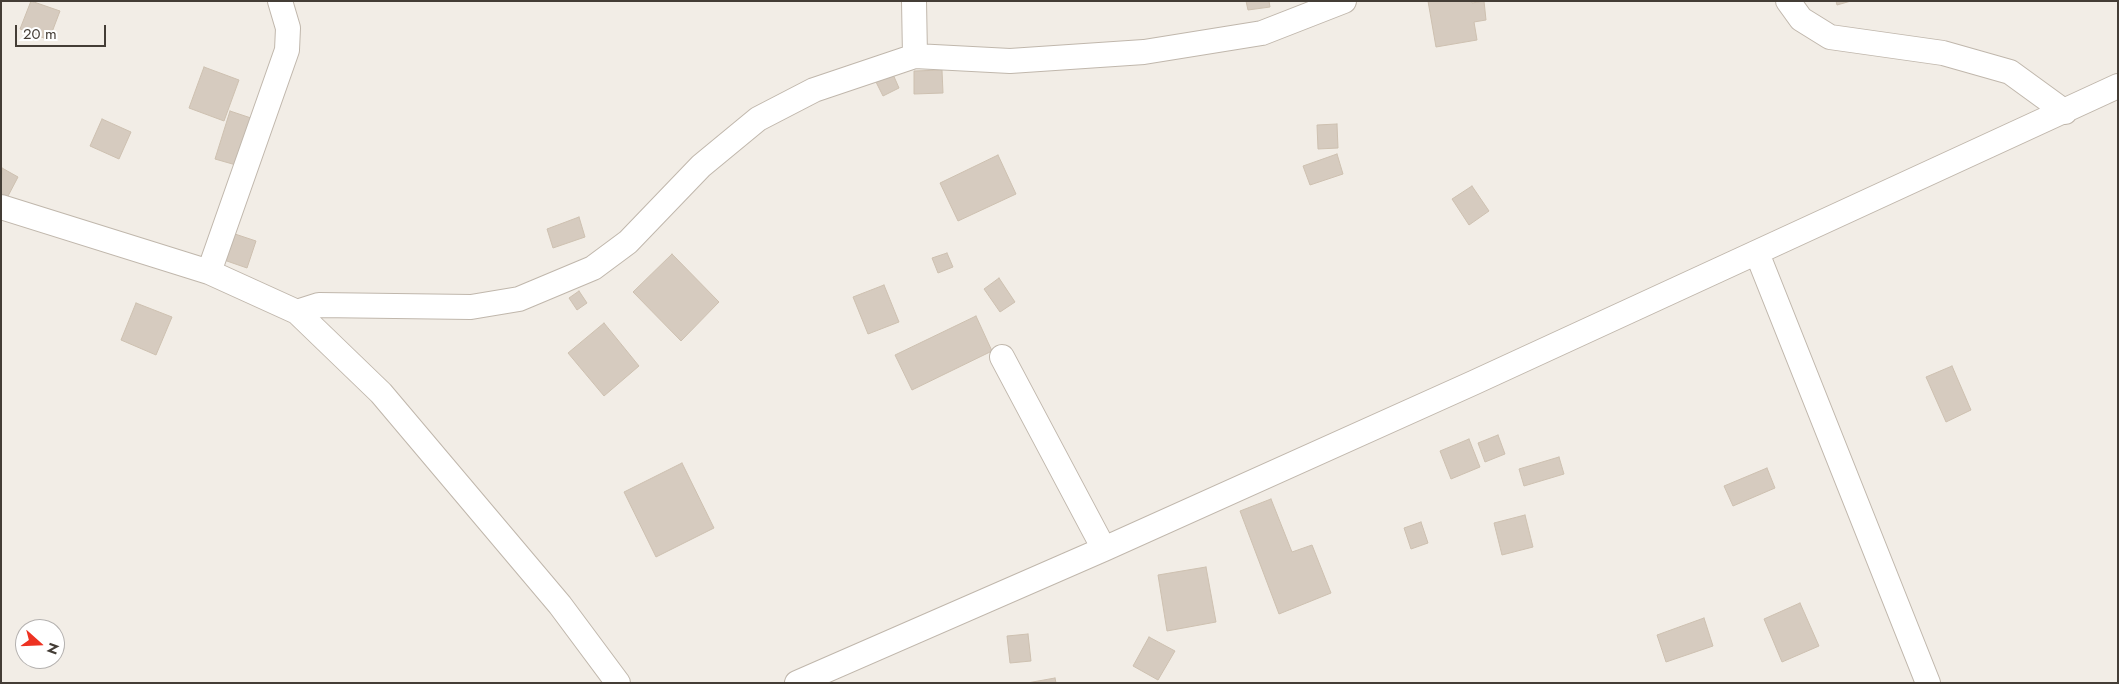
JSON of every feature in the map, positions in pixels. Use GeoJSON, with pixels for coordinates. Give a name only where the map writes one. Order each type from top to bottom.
{"type":"FeatureCollection","features":[{"type":"Feature","properties":{"kind":"street"},"geometry":{"type":"LineString","coordinates":[[208,272],[287,50],[288,28],[280,1]]}},
{"type":"Feature","properties":{"kind":"street"},"geometry":{"type":"LineString","coordinates":[[914,1],[915,56]]}},
{"type":"Feature","properties":{"kind":"street"},"geometry":{"type":"LineString","coordinates":[[297,312],[319,305],[471,307],[519,299],[593,268],[628,242],[701,166],[758,119],[814,90],[915,56],[1010,61],[1144,52],[1262,33],[1344,1]]}},
{"type":"Feature","properties":{"kind":"street"},"geometry":{"type":"LineString","coordinates":[[1788,1],[1801,19],[1830,37],[1943,53],[2010,72],[2065,112]]}},
{"type":"Feature","properties":{"kind":"street"},"geometry":{"type":"LineString","coordinates":[[797,683],[1104,549],[1757,253],[2118,86]]}},
{"type":"Feature","properties":{"kind":"street"},"geometry":{"type":"LineString","coordinates":[[1,207],[208,272],[297,312],[380,393],[560,605],[618,683]]}},
{"type":"Feature","properties":{"kind":"street"},"geometry":{"type":"LineString","coordinates":[[1757,253],[1928,683]]}},
{"type":"Feature","properties":{"kind":"street"},"geometry":{"type":"LineString","coordinates":[[1002,357],[1104,549]]}},
{"type":"Feature","properties":{"kind":"building"},"geometry":{"type":"Polygon","coordinates":[[[31,1],[60,11],[49,40],[20,29],[31,1]]]}},
{"type":"Feature","properties":{"kind":"building"},"geometry":{"type":"Polygon","coordinates":[[[1246,1],[1269,1],[1270,7],[1248,10],[1246,1]]]}},
{"type":"Feature","properties":{"kind":"building"},"geometry":{"type":"Polygon","coordinates":[[[1428,1],[1472,1],[1472,3],[1484,1],[1486,20],[1474,22],[1477,40],[1436,47],[1428,1]]]}},
{"type":"Feature","properties":{"kind":"building"},"geometry":{"type":"Polygon","coordinates":[[[1836,1],[1851,1],[1837,5],[1836,1]]]}},
{"type":"Feature","properties":{"kind":"building"},"geometry":{"type":"Polygon","coordinates":[[[204,67],[239,80],[224,121],[189,108],[204,67]]]}},
{"type":"Feature","properties":{"kind":"building"},"geometry":{"type":"Polygon","coordinates":[[[942,70],[943,93],[914,94],[914,71],[942,70]]]}},
{"type":"Feature","properties":{"kind":"building"},"geometry":{"type":"Polygon","coordinates":[[[892,72],[899,88],[883,96],[875,80],[892,72]]]}},
{"type":"Feature","properties":{"kind":"building"},"geometry":{"type":"Polygon","coordinates":[[[230,111],[251,118],[236,165],[215,159],[230,111]]]}},
{"type":"Feature","properties":{"kind":"building"},"geometry":{"type":"Polygon","coordinates":[[[102,119],[131,132],[119,159],[90,146],[102,119]]]}},
{"type":"Feature","properties":{"kind":"building"},"geometry":{"type":"Polygon","coordinates":[[[1337,124],[1338,148],[1318,149],[1317,125],[1337,124]]]}},
{"type":"Feature","properties":{"kind":"building"},"geometry":{"type":"Polygon","coordinates":[[[1337,154],[1343,174],[1310,185],[1303,166],[1337,154]]]}},
{"type":"Feature","properties":{"kind":"building"},"geometry":{"type":"Polygon","coordinates":[[[998,155],[1016,194],[958,221],[940,183],[998,155]]]}},
{"type":"Feature","properties":{"kind":"building"},"geometry":{"type":"Polygon","coordinates":[[[2,168],[18,177],[7,198],[1,194],[2,168]]]}},
{"type":"Feature","properties":{"kind":"building"},"geometry":{"type":"Polygon","coordinates":[[[1472,186],[1489,211],[1469,225],[1452,199],[1472,186]]]}},
{"type":"Feature","properties":{"kind":"building"},"geometry":{"type":"Polygon","coordinates":[[[579,217],[585,237],[553,248],[547,229],[579,217]]]}},
{"type":"Feature","properties":{"kind":"building"},"geometry":{"type":"Polygon","coordinates":[[[232,233],[256,241],[247,268],[224,260],[232,233]]]}},
{"type":"Feature","properties":{"kind":"building"},"geometry":{"type":"Polygon","coordinates":[[[947,253],[953,267],[938,273],[932,258],[947,253]]]}},
{"type":"Feature","properties":{"kind":"building"},"geometry":{"type":"Polygon","coordinates":[[[672,254],[719,302],[681,341],[633,292],[672,254]]]}},
{"type":"Feature","properties":{"kind":"building"},"geometry":{"type":"Polygon","coordinates":[[[999,278],[1015,302],[1000,312],[984,289],[999,278]]]}},
{"type":"Feature","properties":{"kind":"building"},"geometry":{"type":"Polygon","coordinates":[[[884,285],[899,322],[868,334],[853,297],[884,285]]]}},
{"type":"Feature","properties":{"kind":"building"},"geometry":{"type":"Polygon","coordinates":[[[579,291],[587,303],[577,310],[569,298],[579,291]]]}},
{"type":"Feature","properties":{"kind":"building"},"geometry":{"type":"Polygon","coordinates":[[[136,303],[172,317],[156,355],[121,340],[136,303]]]}},
{"type":"Feature","properties":{"kind":"building"},"geometry":{"type":"Polygon","coordinates":[[[976,316],[992,351],[912,390],[895,355],[976,316]]]}},
{"type":"Feature","properties":{"kind":"building"},"geometry":{"type":"Polygon","coordinates":[[[604,323],[639,366],[604,396],[568,353],[604,323]]]}},
{"type":"Feature","properties":{"kind":"building"},"geometry":{"type":"Polygon","coordinates":[[[1952,366],[1971,410],[1946,422],[1926,377],[1952,366]]]}},
{"type":"Feature","properties":{"kind":"building"},"geometry":{"type":"Polygon","coordinates":[[[1498,435],[1505,454],[1485,462],[1478,443],[1498,435]]]}},
{"type":"Feature","properties":{"kind":"building"},"geometry":{"type":"Polygon","coordinates":[[[1469,439],[1480,467],[1451,479],[1440,451],[1469,439]]]}},
{"type":"Feature","properties":{"kind":"building"},"geometry":{"type":"Polygon","coordinates":[[[1559,457],[1564,474],[1524,486],[1519,469],[1559,457]]]}},
{"type":"Feature","properties":{"kind":"building"},"geometry":{"type":"Polygon","coordinates":[[[682,463],[714,528],[656,557],[624,492],[682,463]]]}},
{"type":"Feature","properties":{"kind":"building"},"geometry":{"type":"Polygon","coordinates":[[[1767,468],[1775,488],[1733,506],[1724,486],[1767,468]]]}},
{"type":"Feature","properties":{"kind":"building"},"geometry":{"type":"Polygon","coordinates":[[[1271,499],[1292,552],[1312,545],[1331,593],[1279,614],[1240,511],[1271,499]]]}},
{"type":"Feature","properties":{"kind":"building"},"geometry":{"type":"Polygon","coordinates":[[[1525,515],[1533,547],[1502,555],[1494,523],[1525,515]]]}},
{"type":"Feature","properties":{"kind":"building"},"geometry":{"type":"Polygon","coordinates":[[[1421,522],[1428,543],[1411,549],[1404,528],[1421,522]]]}},
{"type":"Feature","properties":{"kind":"building"},"geometry":{"type":"Polygon","coordinates":[[[1206,567],[1216,622],[1167,631],[1158,575],[1206,567]]]}},
{"type":"Feature","properties":{"kind":"building"},"geometry":{"type":"Polygon","coordinates":[[[1800,603],[1819,646],[1782,662],[1764,619],[1800,603]]]}},
{"type":"Feature","properties":{"kind":"building"},"geometry":{"type":"Polygon","coordinates":[[[1704,618],[1713,646],[1666,662],[1657,635],[1704,618]]]}},
{"type":"Feature","properties":{"kind":"building"},"geometry":{"type":"Polygon","coordinates":[[[1028,634],[1031,661],[1010,663],[1007,636],[1028,634]]]}},
{"type":"Feature","properties":{"kind":"building"},"geometry":{"type":"Polygon","coordinates":[[[1149,637],[1175,651],[1158,680],[1133,666],[1149,637]]]}},
{"type":"Feature","properties":{"kind":"building"},"geometry":{"type":"Polygon","coordinates":[[[1055,678],[1056,683],[1027,683],[1055,678]]]}}]}
